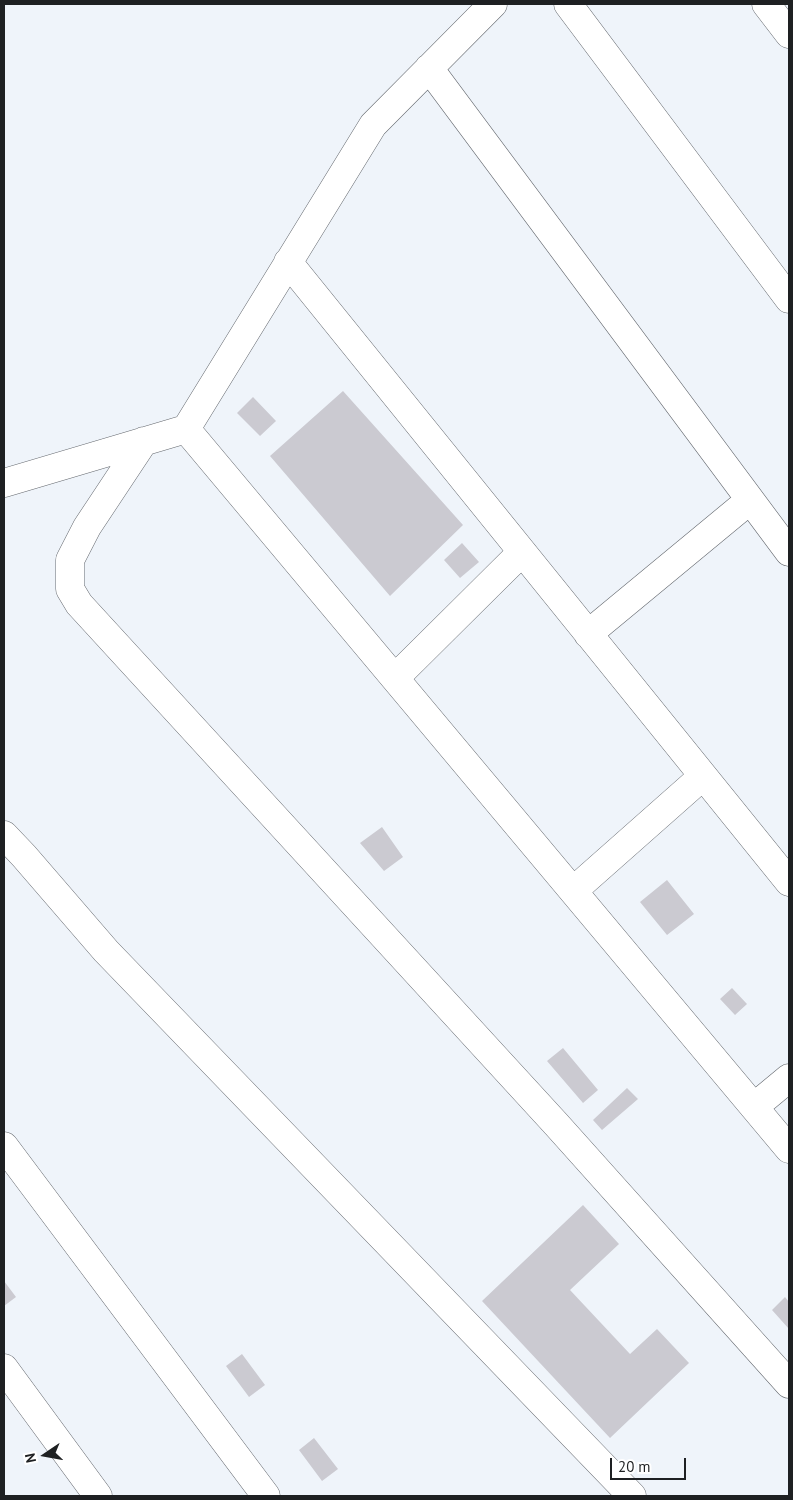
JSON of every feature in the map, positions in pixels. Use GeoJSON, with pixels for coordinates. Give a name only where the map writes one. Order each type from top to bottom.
{"type":"FeatureCollection","features":[{"type":"Feature","properties":{"kind":"street"},"geometry":{"type":"LineString","coordinates":[[4,483],[186,429],[373,125],[493,4]]}},
{"type":"Feature","properties":{"kind":"street"},"geometry":{"type":"LineString","coordinates":[[568,4],[789,299]]}},
{"type":"Feature","properties":{"kind":"street"},"geometry":{"type":"LineString","coordinates":[[766,4],[789,34]]}},
{"type":"Feature","properties":{"kind":"street"},"geometry":{"type":"LineString","coordinates":[[429,68],[789,552]]}},
{"type":"Feature","properties":{"kind":"street"},"geometry":{"type":"LineString","coordinates":[[288,262],[789,882]]}},
{"type":"Feature","properties":{"kind":"street"},"geometry":{"type":"LineString","coordinates":[[186,429],[789,1149]]}},
{"type":"Feature","properties":{"kind":"street"},"geometry":{"type":"LineString","coordinates":[[144,441],[87,527],[70,560],[70,589],[79,604],[543,1110],[789,1384]]}},
{"type":"Feature","properties":{"kind":"street"},"geometry":{"type":"LineString","coordinates":[[588,634],[750,500]]}},
{"type":"Feature","properties":{"kind":"street"},"geometry":{"type":"LineString","coordinates":[[395,678],[522,552]]}},
{"type":"Feature","properties":{"kind":"street"},"geometry":{"type":"LineString","coordinates":[[573,891],[703,776]]}},
{"type":"Feature","properties":{"kind":"street"},"geometry":{"type":"LineString","coordinates":[[4,835],[106,951],[632,1496]]}},
{"type":"Feature","properties":{"kind":"street"},"geometry":{"type":"LineString","coordinates":[[754,1107],[789,1078]]}},
{"type":"Feature","properties":{"kind":"street"},"geometry":{"type":"LineString","coordinates":[[4,1146],[266,1496]]}},
{"type":"Feature","properties":{"kind":"street"},"geometry":{"type":"LineString","coordinates":[[4,1368],[98,1496]]}},
{"type":"Feature","properties":{"kind":"building"},"geometry":{"type":"Polygon","coordinates":[[[343,391],[463,525],[390,596],[270,456],[343,391]]]}},
{"type":"Feature","properties":{"kind":"building"},"geometry":{"type":"Polygon","coordinates":[[[253,397],[276,421],[260,436],[237,413],[253,397]]]}},
{"type":"Feature","properties":{"kind":"building"},"geometry":{"type":"Polygon","coordinates":[[[462,543],[479,562],[460,578],[444,560],[462,543]]]}},
{"type":"Feature","properties":{"kind":"building"},"geometry":{"type":"Polygon","coordinates":[[[382,827],[403,857],[384,871],[360,843],[382,827]]]}},
{"type":"Feature","properties":{"kind":"building"},"geometry":{"type":"Polygon","coordinates":[[[667,880],[694,914],[667,935],[640,902],[667,880]]]}},
{"type":"Feature","properties":{"kind":"building"},"geometry":{"type":"Polygon","coordinates":[[[732,988],[747,1004],[735,1015],[720,999],[732,988]]]}},
{"type":"Feature","properties":{"kind":"building"},"geometry":{"type":"Polygon","coordinates":[[[563,1048],[598,1090],[583,1103],[547,1061],[563,1048]]]}},
{"type":"Feature","properties":{"kind":"building"},"geometry":{"type":"Polygon","coordinates":[[[627,1088],[638,1099],[602,1130],[593,1120],[627,1088]]]}},
{"type":"Feature","properties":{"kind":"building"},"geometry":{"type":"Polygon","coordinates":[[[583,1205],[619,1244],[570,1290],[630,1354],[657,1329],[689,1363],[610,1438],[482,1301],[583,1205]]]}},
{"type":"Feature","properties":{"kind":"building"},"geometry":{"type":"Polygon","coordinates":[[[4,1281],[16,1297],[4,1306],[4,1281]]]}},
{"type":"Feature","properties":{"kind":"building"},"geometry":{"type":"Polygon","coordinates":[[[785,1297],[789,1302],[789,1329],[772,1310],[785,1297]]]}},
{"type":"Feature","properties":{"kind":"building"},"geometry":{"type":"Polygon","coordinates":[[[242,1354],[265,1385],[249,1397],[226,1366],[242,1354]]]}},
{"type":"Feature","properties":{"kind":"building"},"geometry":{"type":"Polygon","coordinates":[[[314,1438],[338,1469],[322,1481],[299,1450],[314,1438]]]}}]}
